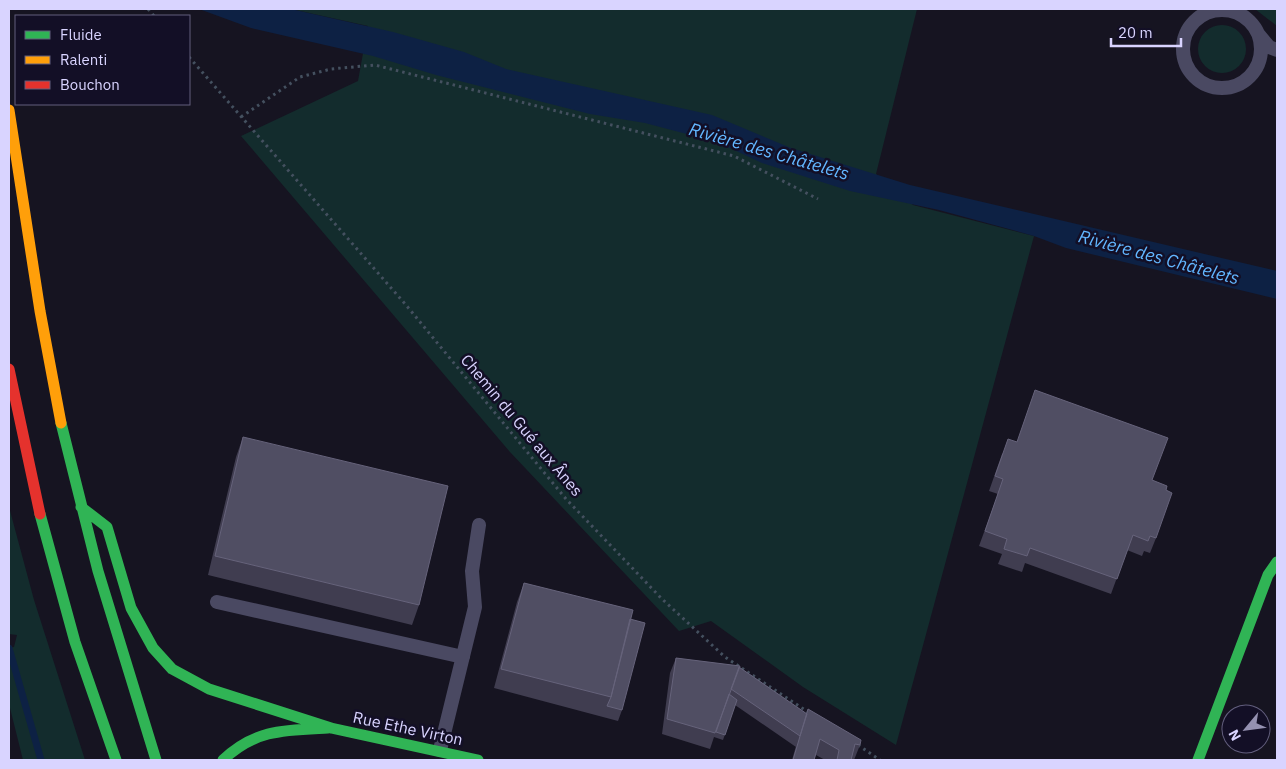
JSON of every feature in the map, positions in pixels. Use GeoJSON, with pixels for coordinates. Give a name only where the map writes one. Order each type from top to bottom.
{"type":"FeatureCollection","features":[{"type":"Feature","properties":{"kind":"main road"},"geometry":{"type":"LineString","coordinates":[[9,110],[52,378],[81,507],[128,674],[156,760]]}},
{"type":"Feature","properties":{"kind":"main road"},"geometry":{"type":"LineString","coordinates":[[9,370],[42,521],[75,642],[116,760]]}},
{"type":"Feature","properties":{"kind":"main road"},"geometry":{"type":"LineString","coordinates":[[23,501],[42,521]]}},
{"type":"Feature","properties":{"kind":"main road"},"geometry":{"type":"LineString","coordinates":[[81,507],[107,527],[131,608],[153,648],[172,669],[193,682],[209,688],[331,728]]}},
{"type":"Feature","properties":{"kind":"main road"},"geometry":{"type":"LineString","coordinates":[[1198,760],[1268,575],[1277,562]]}},
{"type":"Feature","properties":{"kind":"main road"},"geometry":{"type":"LineString","coordinates":[[223,760],[238,746],[260,735],[288,730],[331,728]]}},
{"type":"Feature","properties":{"kind":"main road","name":"Rue Ethe Virton"},"geometry":{"type":"LineString","coordinates":[[331,728],[440,750],[478,760]]}},
{"type":"Feature","properties":{"kind":"lane"},"geometry":{"type":"LineString","coordinates":[[1277,50],[1269,47],[1245,16],[1233,11],[1220,9],[1199,14],[1187,30],[1183,42],[1183,55],[1187,68],[1195,78],[1206,86],[1220,89],[1233,87],[1244,82],[1258,66],[1277,56]]}},
{"type":"Feature","properties":{"kind":"lane"},"geometry":{"type":"LineString","coordinates":[[1257,32],[1262,49],[1258,66]]}},
{"type":"Feature","properties":{"kind":"lane"},"geometry":{"type":"LineString","coordinates":[[440,750],[474,608],[472,571],[479,524]]}},
{"type":"Feature","properties":{"kind":"lane"},"geometry":{"type":"LineString","coordinates":[[217,602],[463,657]]}},
{"type":"Feature","properties":{"kind":"path","name":"Chemin du Gué aux Ânes"},"geometry":{"type":"LineString","coordinates":[[190,58],[406,305],[566,499],[662,599],[725,657],[817,719]]}},
{"type":"Feature","properties":{"kind":"path"},"geometry":{"type":"LineString","coordinates":[[240,117],[300,77],[332,69],[375,65],[734,156],[818,199]]}},
{"type":"Feature","properties":{"kind":"path"},"geometry":{"type":"LineString","coordinates":[[856,745],[880,760]]}},
{"type":"Feature","properties":{"kind":"green space"},"geometry":{"type":"Polygon","coordinates":[[[291,9],[917,9],[876,174],[913,205],[1034,236],[896,745],[803,687],[711,621],[679,631],[510,452],[241,136],[358,81],[368,26],[291,9]]]}},
{"type":"Feature","properties":{"kind":"green space"},"geometry":{"type":"Polygon","coordinates":[[[1255,9],[1277,9],[1277,26],[1255,9]]]}},
{"type":"Feature","properties":{"kind":"green space"},"geometry":{"type":"Polygon","coordinates":[[[1222,25],[1231,27],[1239,32],[1244,40],[1246,49],[1244,58],[1239,66],[1231,71],[1222,73],[1213,71],[1205,66],[1200,58],[1198,49],[1200,40],[1205,32],[1213,27],[1222,25]]]}},
{"type":"Feature","properties":{"kind":"green space"},"geometry":{"type":"Polygon","coordinates":[[[9,507],[34,600],[85,760],[23,760],[9,704],[9,648],[14,647],[17,635],[9,634],[9,507]]]}},
{"type":"Feature","properties":{"kind":"water","name":"Rivière des Châtelets"},"geometry":{"type":"Polygon","coordinates":[[[199,9],[291,9],[393,32],[464,52],[506,69],[712,115],[791,148],[910,185],[1277,271],[1277,299],[1066,248],[1034,236],[939,210],[850,191],[762,163],[717,142],[645,123],[590,114],[436,75],[373,56],[251,28],[199,9]]]}},
{"type":"Feature","properties":{"kind":"building"},"geometry":{"type":"Polygon","coordinates":[[[1035,390],[1168,438],[1152,480],[1167,486],[1166,490],[1172,493],[1156,538],[1150,536],[1148,541],[1133,535],[1117,579],[1030,548],[1027,556],[1004,549],[1007,539],[985,531],[1003,479],[995,476],[1008,439],[1017,442],[1035,390]]]}},
{"type":"Feature","properties":{"kind":"building"},"geometry":{"type":"Polygon","coordinates":[[[243,437],[448,486],[419,605],[215,556],[243,437]]]}},
{"type":"Feature","properties":{"kind":"building"},"geometry":{"type":"Polygon","coordinates":[[[524,583],[633,610],[611,697],[501,669],[524,583]]]}},
{"type":"Feature","properties":{"kind":"building"},"geometry":{"type":"Polygon","coordinates":[[[630,619],[645,623],[622,710],[607,706],[611,697],[630,619]]]}},
{"type":"Feature","properties":{"kind":"building"},"geometry":{"type":"Polygon","coordinates":[[[676,658],[740,666],[715,733],[667,719],[676,658]]]}},
{"type":"Feature","properties":{"kind":"building"},"geometry":{"type":"Polygon","coordinates":[[[739,667],[807,714],[800,736],[731,689],[739,667]]]}},
{"type":"Feature","properties":{"kind":"building"},"geometry":{"type":"Polygon","coordinates":[[[729,694],[737,700],[725,735],[716,732],[729,694]]]}},
{"type":"Feature","properties":{"kind":"building"},"geometry":{"type":"Polygon","coordinates":[[[808,709],[861,740],[860,745],[855,744],[851,760],[837,760],[839,750],[820,739],[814,760],[793,760],[808,709]]]}},
{"type":"Feature","properties":{"kind":"waterway"},"geometry":{"type":"LineString","coordinates":[[9,648],[41,760]]}},
{"type":"Feature","properties":{"kind":"traffic: fast"},"geometry":{"type":"LineString","coordinates":[[61,423],[98,571],[156,760]]}},
{"type":"Feature","properties":{"kind":"traffic: fast"},"geometry":{"type":"LineString","coordinates":[[81,507],[107,527],[131,608],[153,648],[172,669],[209,689],[331,728]]}},
{"type":"Feature","properties":{"kind":"traffic: fast"},"geometry":{"type":"LineString","coordinates":[[40,514],[75,642],[116,760]]}},
{"type":"Feature","properties":{"kind":"traffic: fast"},"geometry":{"type":"LineString","coordinates":[[1198,760],[1268,575],[1277,562]]}},
{"type":"Feature","properties":{"kind":"traffic: fast"},"geometry":{"type":"LineString","coordinates":[[223,760],[247,742],[272,733],[298,729],[328,728]]}},
{"type":"Feature","properties":{"kind":"traffic: fast"},"geometry":{"type":"LineString","coordinates":[[331,728],[478,760]]}},
{"type":"Feature","properties":{"kind":"traffic: slow"},"geometry":{"type":"LineString","coordinates":[[9,110],[40,311],[61,423]]}},
{"type":"Feature","properties":{"kind":"traffic: jam"},"geometry":{"type":"LineString","coordinates":[[9,369],[40,514]]}}]}
